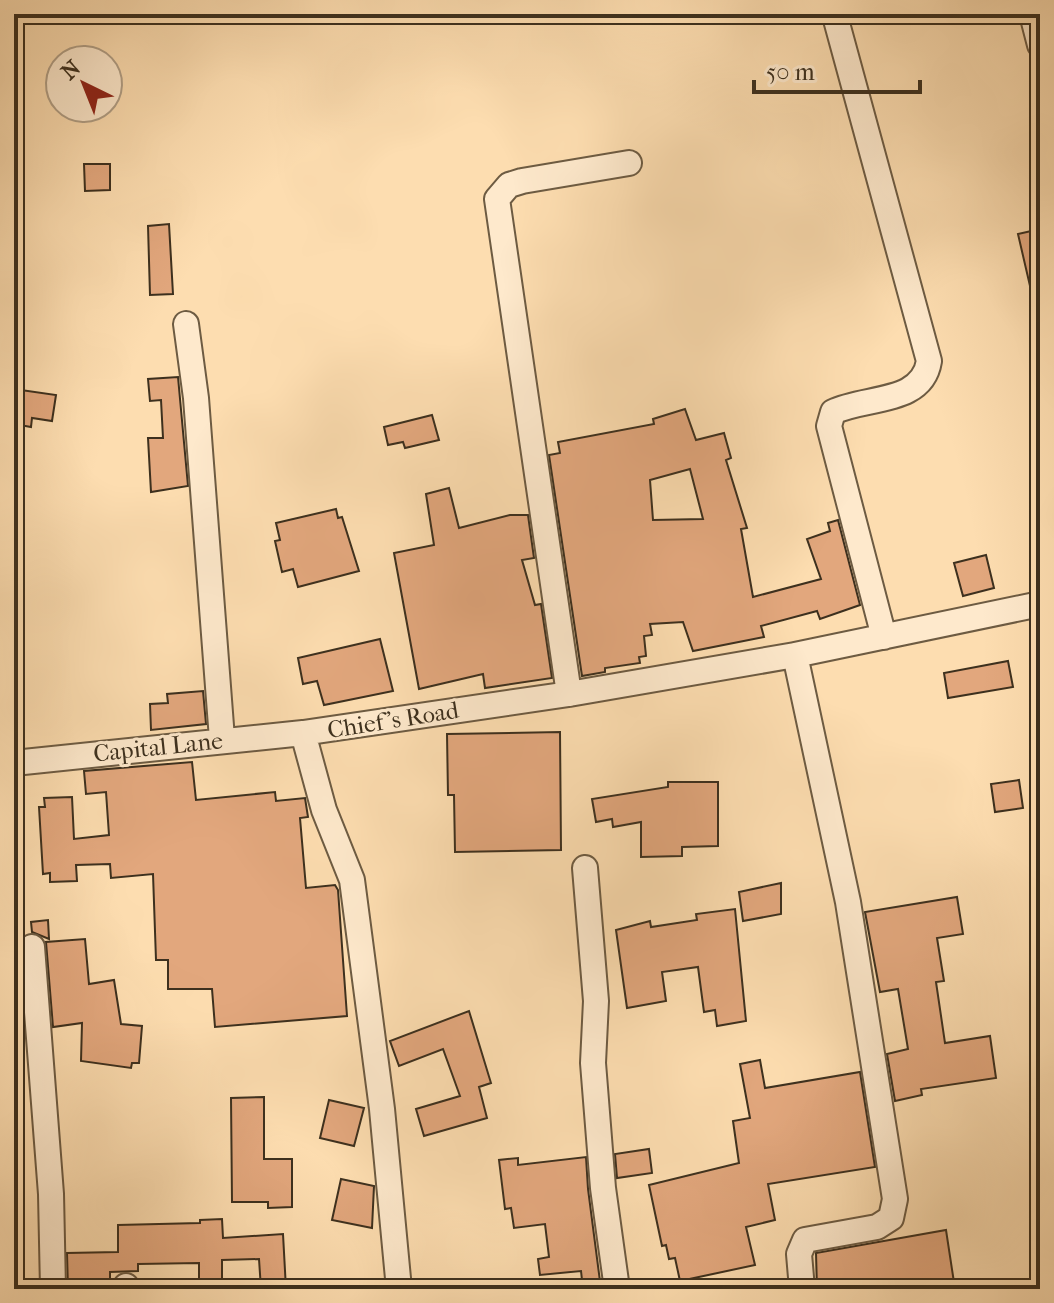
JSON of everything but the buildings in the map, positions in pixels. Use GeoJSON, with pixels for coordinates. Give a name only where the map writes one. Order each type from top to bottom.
{"type":"FeatureCollection","features":[{"type":"Feature","properties":{"kind":"street"},"geometry":{"type":"LineString","coordinates":[[1032,14],[1040,45]]}},
{"type":"Feature","properties":{"kind":"street"},"geometry":{"type":"LineString","coordinates":[[835,16],[929,361],[927,376],[919,385],[902,394],[848,404],[833,412],[829,426],[884,637]]}},
{"type":"Feature","properties":{"kind":"street"},"geometry":{"type":"LineString","coordinates":[[569,694],[497,199],[509,185],[522,181],[629,163]]}},
{"type":"Feature","properties":{"kind":"street"},"geometry":{"type":"LineString","coordinates":[[186,324],[196,398],[222,739]]}},
{"type":"Feature","properties":{"kind":"street","name":"Chief's Road"},"geometry":{"type":"LineString","coordinates":[[399,1289],[382,1109],[352,880],[324,810],[303,733],[569,694],[795,655],[1040,604]]}},
{"type":"Feature","properties":{"kind":"street"},"geometry":{"type":"LineString","coordinates":[[795,655],[848,902],[895,1199],[891,1218],[877,1227],[805,1240],[799,1254],[802,1289]]}},
{"type":"Feature","properties":{"kind":"street","name":"Capital Lane"},"geometry":{"type":"LineString","coordinates":[[14,763],[303,733]]}},
{"type":"Feature","properties":{"kind":"street"},"geometry":{"type":"LineString","coordinates":[[585,868],[596,1001],[593,1063],[603,1188],[617,1289]]}},
{"type":"Feature","properties":{"kind":"street"},"geometry":{"type":"LineString","coordinates":[[32,947],[51,1179],[53,1289]]}}]}
